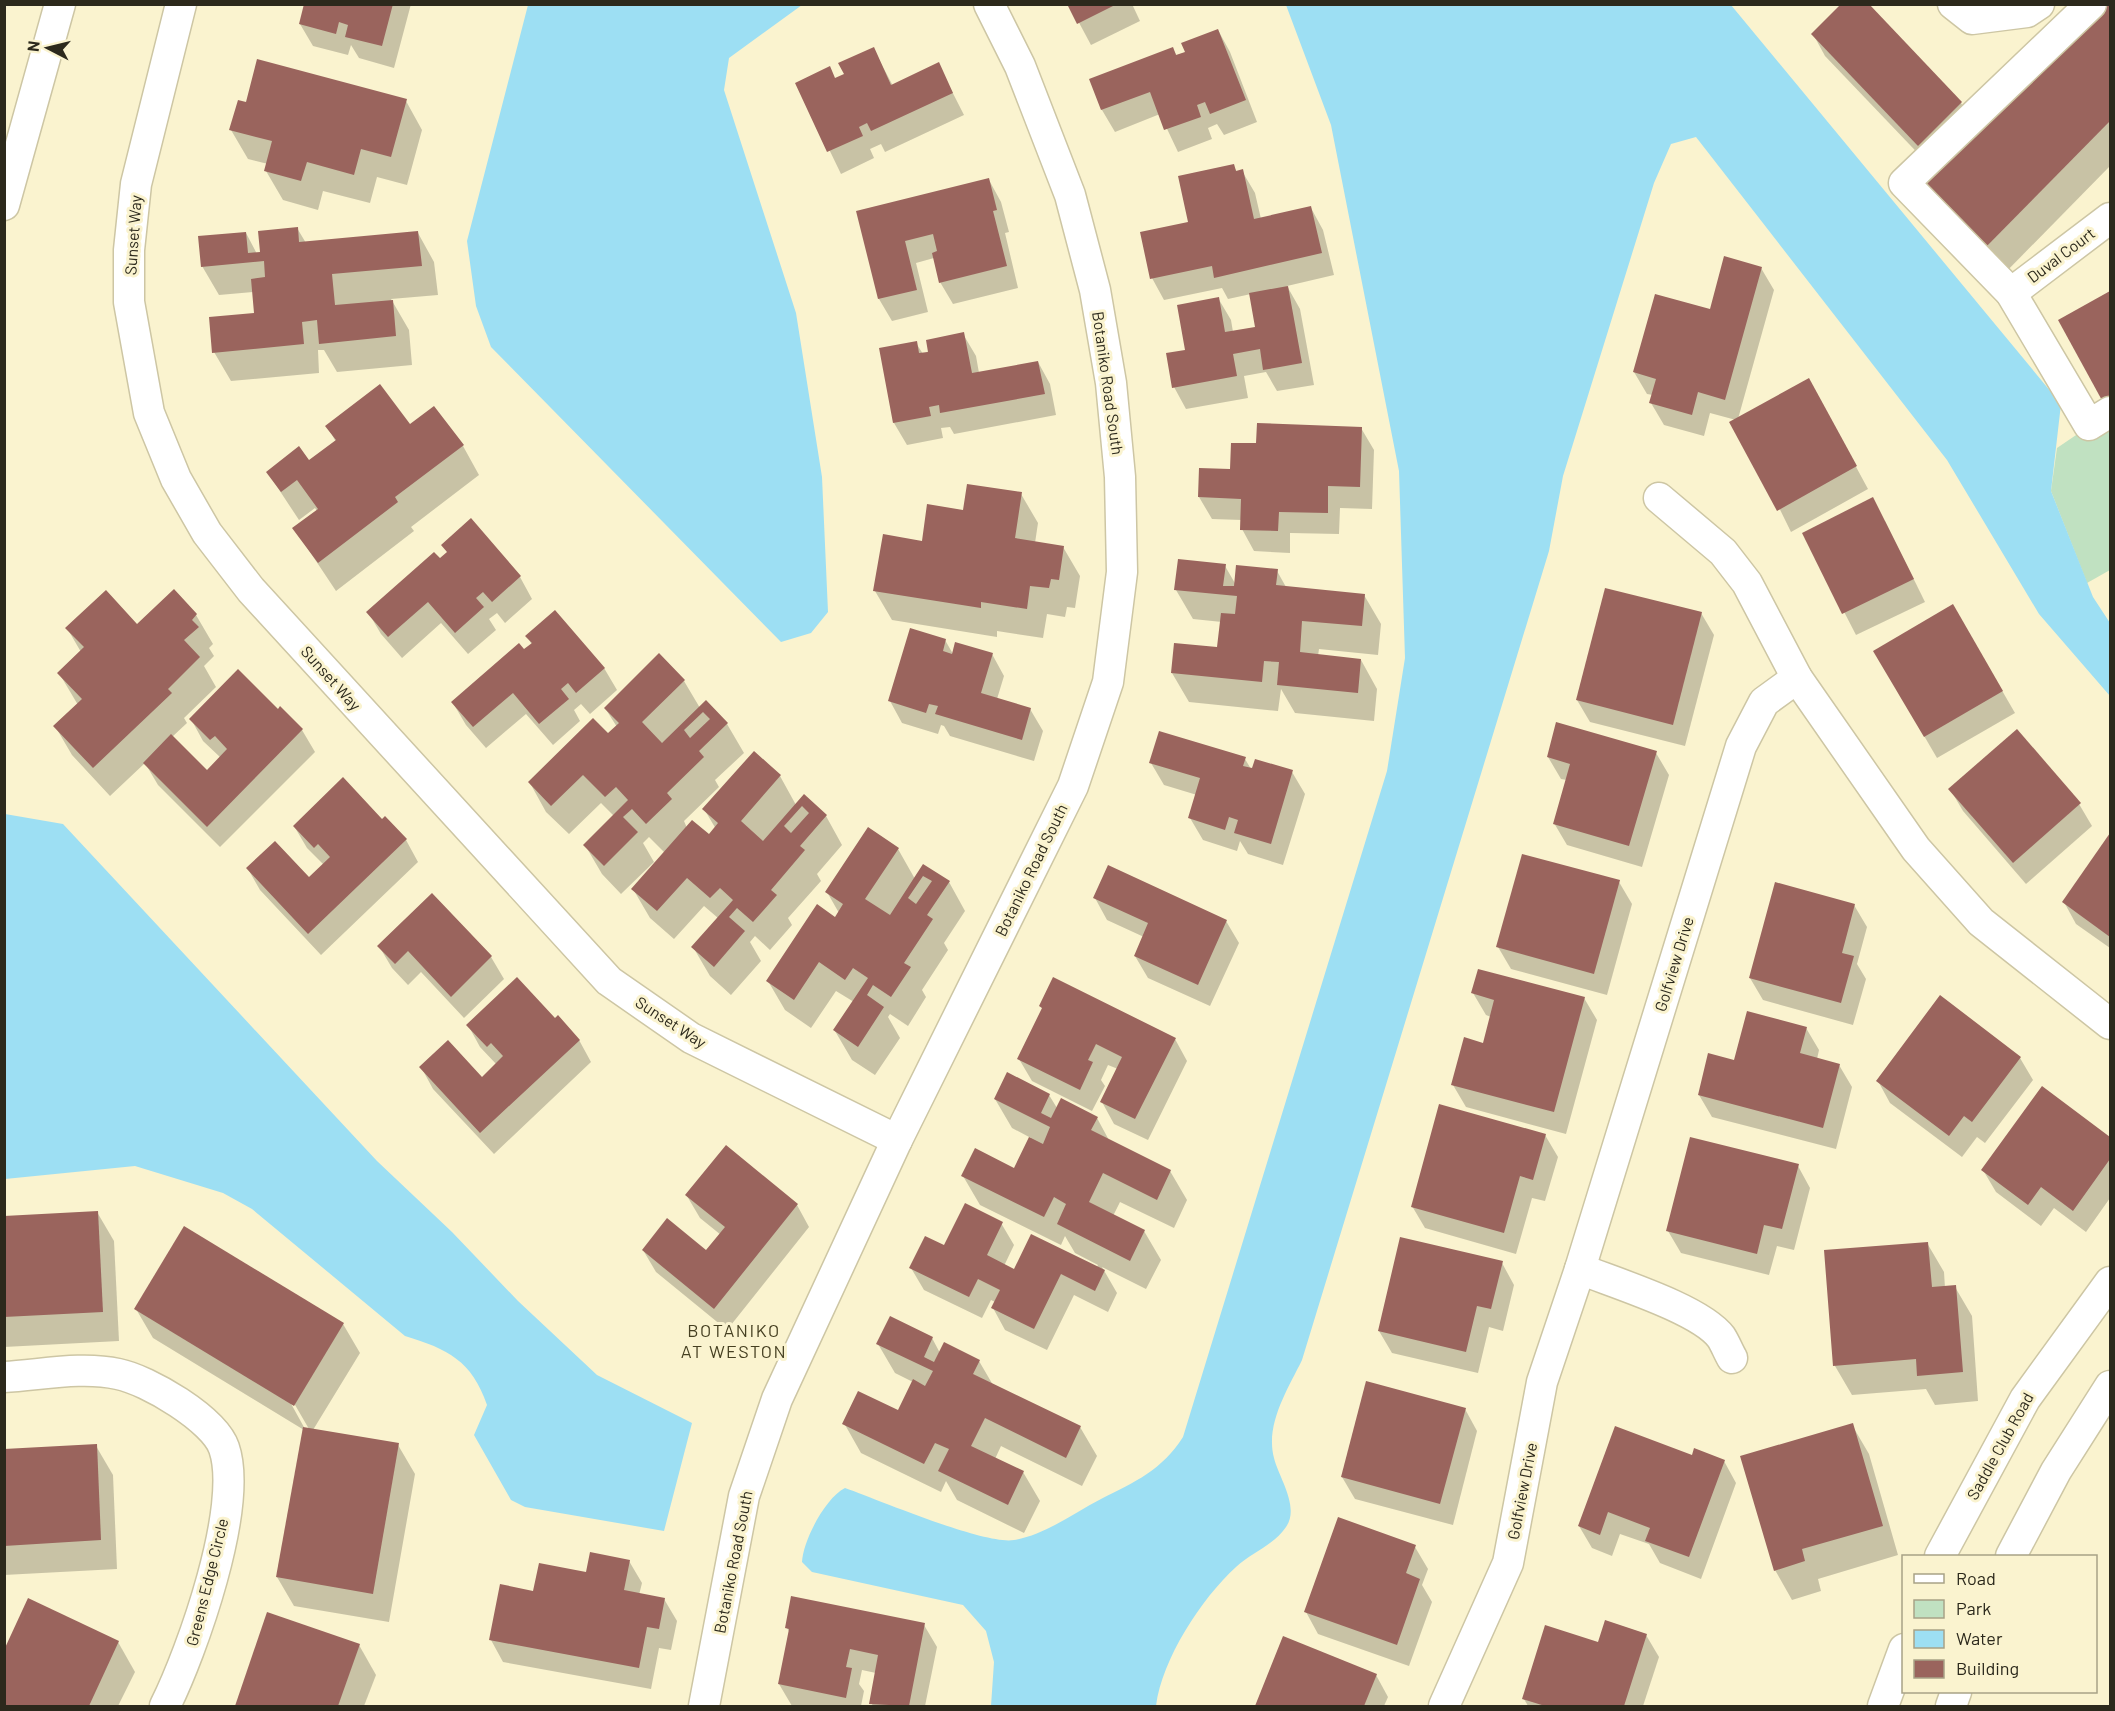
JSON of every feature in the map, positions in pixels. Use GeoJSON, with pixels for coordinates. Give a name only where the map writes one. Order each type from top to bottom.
{"type":"FeatureCollection","features":[{"type":"Feature","properties":{"kind":"street"},"geometry":{"type":"LineString","coordinates":[[4,204],[60,4]]}},
{"type":"Feature","properties":{"kind":"street","name":"Sunset Way"},"geometry":{"type":"LineString","coordinates":[[181,4],[136,183],[129,250],[129,302],[149,413],[176,479],[207,533],[251,590],[609,981],[691,1038],[897,1140]]}},
{"type":"Feature","properties":{"kind":"street","name":"Botaniko Road South"},"geometry":{"type":"LineString","coordinates":[[704,1707],[744,1497],[777,1399],[897,1140],[1073,786],[1108,682],[1122,572],[1120,477],[1111,382],[1095,290],[1070,195],[1020,66],[989,4]]}},
{"type":"Feature","properties":{"kind":"street"},"geometry":{"type":"LineString","coordinates":[[1953,4],[1972,19],[2027,12],[2039,4]]}},
{"type":"Feature","properties":{"kind":"street"},"geometry":{"type":"LineString","coordinates":[[2091,4],[1904,183],[2011,293],[2089,425],[2110,412]]}},
{"type":"Feature","properties":{"kind":"street","name":"Duval Court"},"geometry":{"type":"LineString","coordinates":[[2011,293],[2110,218]]}},
{"type":"Feature","properties":{"kind":"street"},"geometry":{"type":"LineString","coordinates":[[1659,498],[1723,552],[1747,583],[1797,678],[1916,849],[1981,922],[2110,1024]]}},
{"type":"Feature","properties":{"kind":"street","name":"Golfview Drive"},"geometry":{"type":"LineString","coordinates":[[1444,1707],[1508,1563],[1542,1382],[1580,1269],[1741,746],[1764,702],[1797,678]]}},
{"type":"Feature","properties":{"kind":"street"},"geometry":{"type":"LineString","coordinates":[[1580,1269],[1698,1318],[1721,1337],[1732,1358]]}},
{"type":"Feature","properties":{"kind":"street","name":"Saddle Club Road"},"geometry":{"type":"LineString","coordinates":[[1941,1555],[2025,1399],[2110,1282]]}},
{"type":"Feature","properties":{"kind":"street","name":"Greens Edge Circle"},"geometry":{"type":"LineString","coordinates":[[4,1377],[89,1371],[118,1374],[149,1386],[201,1419],[221,1440],[228,1475],[219,1548],[189,1652],[165,1707]]}},
{"type":"Feature","properties":{"kind":"street"},"geometry":{"type":"LineString","coordinates":[[2012,1555],[2056,1471],[2110,1386]]}},
{"type":"Feature","properties":{"kind":"street"},"geometry":{"type":"LineString","coordinates":[[1883,1707],[1902,1655]]}},
{"type":"Feature","properties":{"kind":"green space"},"geometry":{"type":"Polygon","coordinates":[[[2110,412],[2110,570],[2087,583],[2051,491],[2057,448],[2110,412]]]}},
{"type":"Feature","properties":{"kind":"water"},"geometry":{"type":"Polygon","coordinates":[[[528,5],[802,5],[729,58],[724,90],[796,313],[822,477],[828,612],[811,633],[781,642],[491,347],[476,306],[467,241],[528,5]]]}},
{"type":"Feature","properties":{"kind":"water"},"geometry":{"type":"Polygon","coordinates":[[[1286,5],[1731,5],[2061,404],[2051,491],[2093,597],[2110,623],[2110,696],[2039,614],[1947,460],[1696,137],[1671,144],[1654,183],[1563,476],[1549,551],[1302,1360],[1275,1420],[1272,1445],[1274,1458],[1290,1502],[1290,1519],[1275,1539],[1242,1562],[1223,1580],[1197,1613],[1166,1669],[1156,1706],[991,1706],[994,1662],[986,1631],[963,1605],[812,1572],[802,1562],[806,1543],[823,1510],[837,1493],[845,1488],[980,1536],[1000,1540],[1026,1537],[1048,1529],[1136,1481],[1157,1467],[1175,1448],[1183,1437],[1387,771],[1405,658],[1399,471],[1331,125],[1286,5]]]}},
{"type":"Feature","properties":{"kind":"water"},"geometry":{"type":"Polygon","coordinates":[[[5,814],[63,824],[377,1161],[452,1232],[518,1301],[597,1375],[692,1423],[664,1531],[525,1507],[511,1500],[474,1435],[487,1405],[474,1377],[466,1367],[446,1352],[405,1336],[252,1209],[223,1193],[135,1166],[5,1179],[5,814]]]}},
{"type":"Feature","properties":{"kind":"building"},"geometry":{"type":"Polygon","coordinates":[[[304,4],[393,4],[382,46],[345,37],[348,25],[339,22],[336,34],[299,24],[304,4]]]}},
{"type":"Feature","properties":{"kind":"building"},"geometry":{"type":"Polygon","coordinates":[[[1067,4],[1117,4],[1077,24],[1067,4]]]}},
{"type":"Feature","properties":{"kind":"building"},"geometry":{"type":"Polygon","coordinates":[[[1841,4],[1869,4],[1962,102],[1918,146],[1811,34],[1841,4]]]}},
{"type":"Feature","properties":{"kind":"building"},"geometry":{"type":"Polygon","coordinates":[[[2100,5],[2110,5],[2110,121],[1981,252],[1917,189],[2100,5]]]}},
{"type":"Feature","properties":{"kind":"building"},"geometry":{"type":"Polygon","coordinates":[[[1218,29],[1246,100],[1210,114],[1205,102],[1197,105],[1201,117],[1164,130],[1150,92],[1101,110],[1089,79],[1173,47],[1176,55],[1185,52],[1181,43],[1218,29]]]}},
{"type":"Feature","properties":{"kind":"building"},"geometry":{"type":"Polygon","coordinates":[[[874,47],[891,85],[939,62],[953,93],[871,131],[867,123],[859,127],[863,136],[827,152],[795,83],[830,66],[835,78],[844,74],[838,63],[874,47]]]}},
{"type":"Feature","properties":{"kind":"building"},"geometry":{"type":"Polygon","coordinates":[[[257,59],[407,99],[391,157],[361,149],[354,175],[307,162],[301,181],[264,171],[272,141],[229,130],[238,100],[246,102],[257,59]]]}},
{"type":"Feature","properties":{"kind":"building"},"geometry":{"type":"Polygon","coordinates":[[[1234,164],[1236,171],[1243,169],[1254,219],[1311,206],[1322,253],[1214,278],[1212,266],[1150,279],[1140,232],[1188,222],[1178,176],[1234,164]]]}},
{"type":"Feature","properties":{"kind":"building"},"geometry":{"type":"Polygon","coordinates":[[[989,178],[997,210],[993,211],[1007,266],[939,283],[932,253],[937,251],[933,234],[905,241],[917,290],[878,299],[856,211],[989,178]]]}},
{"type":"Feature","properties":{"kind":"building"},"geometry":{"type":"Polygon","coordinates":[[[298,227],[299,242],[418,231],[422,266],[332,274],[335,305],[393,300],[396,336],[319,344],[317,320],[302,322],[304,344],[212,353],[209,317],[254,313],[251,279],[265,277],[264,261],[201,267],[198,236],[246,232],[248,253],[260,252],[258,231],[298,227]]]}},
{"type":"Feature","properties":{"kind":"building"},"geometry":{"type":"Polygon","coordinates":[[[1724,256],[1762,267],[1725,400],[1698,392],[1692,415],[1649,403],[1656,379],[1633,372],[1655,294],[1710,309],[1724,256]]]}},
{"type":"Feature","properties":{"kind":"building"},"geometry":{"type":"Polygon","coordinates":[[[1288,286],[1302,363],[1263,370],[1260,349],[1233,354],[1237,376],[1172,388],[1166,353],[1185,350],[1177,305],[1219,297],[1225,332],[1255,327],[1249,293],[1288,286]]]}},
{"type":"Feature","properties":{"kind":"building"},"geometry":{"type":"Polygon","coordinates":[[[2110,291],[2110,400],[2104,404],[2058,320],[2110,291]]]}},
{"type":"Feature","properties":{"kind":"building"},"geometry":{"type":"Polygon","coordinates":[[[964,332],[972,373],[1038,361],[1045,394],[940,413],[939,405],[929,407],[931,416],[893,423],[879,348],[917,341],[919,353],[928,352],[926,340],[964,332]]]}},
{"type":"Feature","properties":{"kind":"building"},"geometry":{"type":"Polygon","coordinates":[[[1809,378],[1857,466],[1777,511],[1729,422],[1809,378]]]}},
{"type":"Feature","properties":{"kind":"building"},"geometry":{"type":"Polygon","coordinates":[[[380,384],[410,424],[434,406],[464,445],[395,497],[398,502],[318,563],[292,528],[318,509],[297,480],[281,492],[266,472],[299,446],[309,460],[336,440],[325,426],[380,384]]]}},
{"type":"Feature","properties":{"kind":"building"},"geometry":{"type":"Polygon","coordinates":[[[1257,423],[1362,427],[1360,487],[1328,486],[1328,513],[1279,512],[1278,531],[1240,530],[1241,499],[1198,497],[1199,468],[1230,469],[1231,443],[1256,443],[1257,423]]]}},
{"type":"Feature","properties":{"kind":"building"},"geometry":{"type":"Polygon","coordinates":[[[967,484],[1022,492],[1015,538],[1064,546],[1059,580],[1051,579],[1049,588],[1030,586],[1027,609],[981,602],[981,608],[873,591],[883,534],[922,541],[927,504],[963,510],[967,484]]]}},
{"type":"Feature","properties":{"kind":"building"},"geometry":{"type":"Polygon","coordinates":[[[1873,497],[1914,579],[1842,614],[1802,533],[1873,497]]]}},
{"type":"Feature","properties":{"kind":"building"},"geometry":{"type":"Polygon","coordinates":[[[471,518],[521,576],[492,602],[483,592],[476,598],[484,607],[455,633],[428,602],[388,637],[366,612],[434,552],[440,558],[447,552],[441,545],[471,518]]]}},
{"type":"Feature","properties":{"kind":"building"},"geometry":{"type":"Polygon","coordinates":[[[1178,559],[1226,564],[1223,586],[1234,586],[1236,565],[1278,569],[1276,585],[1365,594],[1362,626],[1302,621],[1300,652],[1361,659],[1358,693],[1277,685],[1279,662],[1264,661],[1262,682],[1171,673],[1174,643],[1217,647],[1221,613],[1235,614],[1237,596],[1174,590],[1178,559]]]}},
{"type":"Feature","properties":{"kind":"building"},"geometry":{"type":"Polygon","coordinates":[[[1605,588],[1702,612],[1673,725],[1576,700],[1605,588]]]}},
{"type":"Feature","properties":{"kind":"building"},"geometry":{"type":"Polygon","coordinates":[[[174,589],[197,614],[192,620],[199,627],[184,640],[200,657],[168,689],[172,693],[93,768],[53,726],[82,699],[57,673],[84,647],[65,628],[106,590],[137,624],[174,589]]]}},
{"type":"Feature","properties":{"kind":"building"},"geometry":{"type":"Polygon","coordinates":[[[1953,604],[2003,691],[1924,737],[1873,651],[1953,604]]]}},
{"type":"Feature","properties":{"kind":"building"},"geometry":{"type":"Polygon","coordinates":[[[555,610],[605,668],[576,693],[568,683],[561,689],[569,699],[539,724],[513,693],[473,727],[451,702],[519,643],[524,649],[532,643],[525,636],[555,610]]]}},
{"type":"Feature","properties":{"kind":"building"},"geometry":{"type":"Polygon","coordinates":[[[910,628],[946,639],[943,651],[952,654],[955,642],[993,653],[981,693],[1031,708],[1022,740],[935,714],[938,706],[929,704],[926,713],[888,701],[910,628]]]}},
{"type":"Feature","properties":{"kind":"building"},"geometry":{"type":"Polygon","coordinates":[[[659,653],[685,680],[642,722],[662,743],[706,700],[728,723],[699,751],[704,757],[667,793],[672,799],[646,824],[632,809],[623,817],[638,832],[604,866],[583,845],[628,800],[616,787],[605,797],[583,775],[551,806],[528,782],[593,718],[608,733],[619,723],[604,708],[659,653]],[[703,712],[684,730],[690,738],[710,719],[703,712]]]}},
{"type":"Feature","properties":{"kind":"building"},"geometry":{"type":"Polygon","coordinates":[[[238,669],[278,709],[280,706],[303,729],[207,827],[143,763],[171,734],[207,770],[227,749],[215,736],[210,740],[189,719],[238,669]]]}},
{"type":"Feature","properties":{"kind":"building"},"geometry":{"type":"Polygon","coordinates":[[[1556,722],[1657,751],[1629,846],[1553,824],[1570,764],[1547,757],[1556,722]]]}},
{"type":"Feature","properties":{"kind":"building"},"geometry":{"type":"Polygon","coordinates":[[[2017,729],[2081,803],[2013,863],[1948,789],[2017,729]]]}},
{"type":"Feature","properties":{"kind":"building"},"geometry":{"type":"Polygon","coordinates":[[[1159,731],[1246,757],[1243,766],[1252,768],[1255,759],[1293,770],[1271,844],[1234,833],[1238,820],[1229,817],[1225,830],[1188,818],[1200,778],[1149,763],[1159,731]]]}},
{"type":"Feature","properties":{"kind":"building"},"geometry":{"type":"Polygon","coordinates":[[[754,751],[781,775],[741,821],[763,841],[804,794],[827,815],[800,846],[805,850],[771,890],[777,895],[753,922],[737,908],[729,917],[745,931],[714,967],[691,947],[733,900],[720,888],[710,898],[687,878],[657,911],[631,889],[692,820],[709,834],[718,823],[702,809],[754,751]],[[802,806],[784,826],[791,833],[809,813],[802,806]]]}},
{"type":"Feature","properties":{"kind":"building"},"geometry":{"type":"Polygon","coordinates":[[[343,777],[382,819],[385,816],[407,839],[308,934],[246,868],[275,841],[309,877],[330,857],[318,844],[314,848],[293,826],[343,777]]]}},
{"type":"Feature","properties":{"kind":"building"},"geometry":{"type":"Polygon","coordinates":[[[868,827],[899,848],[865,899],[890,915],[923,864],[950,881],[927,915],[933,919],[904,963],[911,967],[891,997],[873,985],[867,995],[884,1007],[858,1047],[833,1030],[868,978],[853,968],[845,980],[819,962],[794,1000],[766,981],[817,904],[835,917],[843,904],[825,892],[868,827]],[[923,876],[908,898],[916,904],[932,881],[923,876]]]}},
{"type":"Feature","properties":{"kind":"building"},"geometry":{"type":"Polygon","coordinates":[[[2110,833],[2110,937],[2062,902],[2110,833]]]}},
{"type":"Feature","properties":{"kind":"building"},"geometry":{"type":"Polygon","coordinates":[[[1522,854],[1620,880],[1594,974],[1496,947],[1522,854]]]}},
{"type":"Feature","properties":{"kind":"building"},"geometry":{"type":"Polygon","coordinates":[[[1108,865],[1227,920],[1198,985],[1134,956],[1148,923],[1093,898],[1108,865]]]}},
{"type":"Feature","properties":{"kind":"building"},"geometry":{"type":"Polygon","coordinates":[[[1775,882],[1855,904],[1842,953],[1854,956],[1841,1003],[1749,978],[1775,882]]]}},
{"type":"Feature","properties":{"kind":"building"},"geometry":{"type":"Polygon","coordinates":[[[432,893],[492,956],[451,997],[408,951],[395,964],[377,946],[432,893]]]}},
{"type":"Feature","properties":{"kind":"building"},"geometry":{"type":"Polygon","coordinates":[[[1478,969],[1585,997],[1554,1112],[1451,1085],[1464,1037],[1483,1043],[1494,1000],[1471,993],[1478,969]]]}},
{"type":"Feature","properties":{"kind":"building"},"geometry":{"type":"Polygon","coordinates":[[[517,977],[555,1018],[558,1015],[580,1040],[480,1133],[419,1067],[448,1040],[482,1077],[503,1056],[491,1043],[487,1047],[466,1025],[517,977]]]}},
{"type":"Feature","properties":{"kind":"building"},"geometry":{"type":"Polygon","coordinates":[[[1053,977],[1176,1038],[1135,1119],[1100,1102],[1122,1057],[1096,1044],[1088,1060],[1093,1062],[1080,1090],[1017,1059],[1042,1008],[1039,1006],[1053,977]]]}},
{"type":"Feature","properties":{"kind":"building"},"geometry":{"type":"Polygon","coordinates":[[[1940,995],[2021,1057],[1972,1122],[1964,1116],[1949,1136],[1876,1081],[1940,995]]]}},
{"type":"Feature","properties":{"kind":"building"},"geometry":{"type":"Polygon","coordinates":[[[1747,1011],[1807,1027],[1800,1053],[1840,1064],[1823,1128],[1698,1095],[1708,1053],[1734,1060],[1747,1011]]]}},
{"type":"Feature","properties":{"kind":"building"},"geometry":{"type":"Polygon","coordinates":[[[1007,1072],[1050,1094],[1041,1113],[1051,1118],[1061,1098],[1098,1117],[1091,1130],[1171,1170],[1157,1200],[1103,1173],[1089,1202],[1145,1230],[1130,1261],[1057,1224],[1066,1204],[1054,1197],[1044,1217],[961,1176],[975,1148],[1014,1168],[1029,1137],[1043,1144],[1050,1127],[994,1099],[1007,1072]]]}},
{"type":"Feature","properties":{"kind":"building"},"geometry":{"type":"Polygon","coordinates":[[[2042,1086],[2110,1137],[2110,1159],[2073,1211],[2041,1187],[2028,1205],[1981,1170],[2042,1086]]]}},
{"type":"Feature","properties":{"kind":"building"},"geometry":{"type":"Polygon","coordinates":[[[1439,1104],[1546,1134],[1533,1180],[1520,1176],[1504,1233],[1411,1207],[1439,1104]]]}},
{"type":"Feature","properties":{"kind":"building"},"geometry":{"type":"Polygon","coordinates":[[[1690,1137],[1799,1164],[1782,1229],[1764,1225],[1757,1254],[1666,1231],[1690,1137]]]}},
{"type":"Feature","properties":{"kind":"building"},"geometry":{"type":"Polygon","coordinates":[[[726,1145],[798,1204],[714,1309],[642,1250],[667,1218],[706,1250],[725,1227],[685,1195],[726,1145]]]}},
{"type":"Feature","properties":{"kind":"building"},"geometry":{"type":"Polygon","coordinates":[[[965,1203],[1003,1222],[987,1255],[1014,1269],[1031,1234],[1105,1270],[1095,1291],[1061,1274],[1034,1329],[991,1308],[1000,1290],[978,1279],[969,1297],[909,1268],[925,1236],[944,1245],[965,1203]]]}},
{"type":"Feature","properties":{"kind":"building"},"geometry":{"type":"Polygon","coordinates":[[[98,1211],[103,1312],[4,1317],[4,1216],[98,1211]]]}},
{"type":"Feature","properties":{"kind":"building"},"geometry":{"type":"Polygon","coordinates":[[[184,1226],[344,1323],[294,1406],[134,1309],[184,1226]]]}},
{"type":"Feature","properties":{"kind":"building"},"geometry":{"type":"Polygon","coordinates":[[[1400,1237],[1503,1261],[1491,1309],[1477,1306],[1466,1352],[1378,1331],[1400,1237]]]}},
{"type":"Feature","properties":{"kind":"building"},"geometry":{"type":"Polygon","coordinates":[[[1928,1242],[1932,1287],[1956,1285],[1963,1372],[1917,1376],[1916,1359],[1833,1366],[1824,1250],[1928,1242]]]}},
{"type":"Feature","properties":{"kind":"building"},"geometry":{"type":"Polygon","coordinates":[[[890,1316],[933,1337],[924,1357],[934,1362],[944,1342],[980,1360],[973,1374],[1081,1426],[1066,1458],[985,1418],[971,1446],[1024,1471],[1008,1505],[938,1471],[949,1449],[935,1443],[924,1464],[842,1424],[858,1391],[898,1410],[913,1379],[925,1386],[933,1371],[876,1344],[890,1316]]]}},
{"type":"Feature","properties":{"kind":"building"},"geometry":{"type":"Polygon","coordinates":[[[1366,1381],[1466,1408],[1440,1504],[1341,1477],[1366,1381]]]}},
{"type":"Feature","properties":{"kind":"building"},"geometry":{"type":"Polygon","coordinates":[[[1853,1423],[1883,1526],[1802,1549],[1805,1561],[1774,1571],[1740,1456],[1853,1423]]]}},
{"type":"Feature","properties":{"kind":"building"},"geometry":{"type":"Polygon","coordinates":[[[1615,1426],[1692,1455],[1694,1448],[1725,1460],[1689,1557],[1645,1541],[1650,1528],[1608,1512],[1600,1535],[1578,1526],[1615,1426]]]}},
{"type":"Feature","properties":{"kind":"building"},"geometry":{"type":"Polygon","coordinates":[[[303,1427],[399,1443],[373,1594],[276,1577],[303,1427]]]}},
{"type":"Feature","properties":{"kind":"building"},"geometry":{"type":"Polygon","coordinates":[[[97,1444],[101,1540],[4,1546],[4,1449],[97,1444]]]}},
{"type":"Feature","properties":{"kind":"building"},"geometry":{"type":"Polygon","coordinates":[[[1338,1517],[1416,1545],[1406,1573],[1420,1579],[1397,1645],[1304,1612],[1338,1517]]]}},
{"type":"Feature","properties":{"kind":"building"},"geometry":{"type":"Polygon","coordinates":[[[590,1552],[630,1560],[624,1590],[665,1598],[659,1629],[647,1627],[639,1668],[489,1640],[500,1584],[533,1591],[539,1563],[586,1572],[590,1552]]]}},
{"type":"Feature","properties":{"kind":"building"},"geometry":{"type":"Polygon","coordinates":[[[791,1596],[925,1623],[909,1706],[869,1704],[878,1655],[850,1649],[846,1667],[852,1668],[846,1698],[778,1684],[789,1629],[785,1628],[791,1596]]]}},
{"type":"Feature","properties":{"kind":"building"},"geometry":{"type":"Polygon","coordinates":[[[28,1598],[119,1641],[89,1706],[4,1706],[4,1650],[28,1598]]]}},
{"type":"Feature","properties":{"kind":"building"},"geometry":{"type":"Polygon","coordinates":[[[267,1612],[360,1644],[338,1706],[235,1706],[267,1612]]]}},
{"type":"Feature","properties":{"kind":"building"},"geometry":{"type":"Polygon","coordinates":[[[1605,1620],[1647,1634],[1624,1706],[1545,1706],[1522,1699],[1545,1625],[1598,1642],[1605,1620]]]}},
{"type":"Feature","properties":{"kind":"building"},"geometry":{"type":"Polygon","coordinates":[[[1283,1636],[1377,1674],[1364,1706],[1255,1706],[1283,1636]]]}},
{"type":"Feature","properties":{"kind":"district","name":"BOTANIKO AT WESTON"},"geometry":{"type":"Point","coordinates":[734,1341]}}]}
